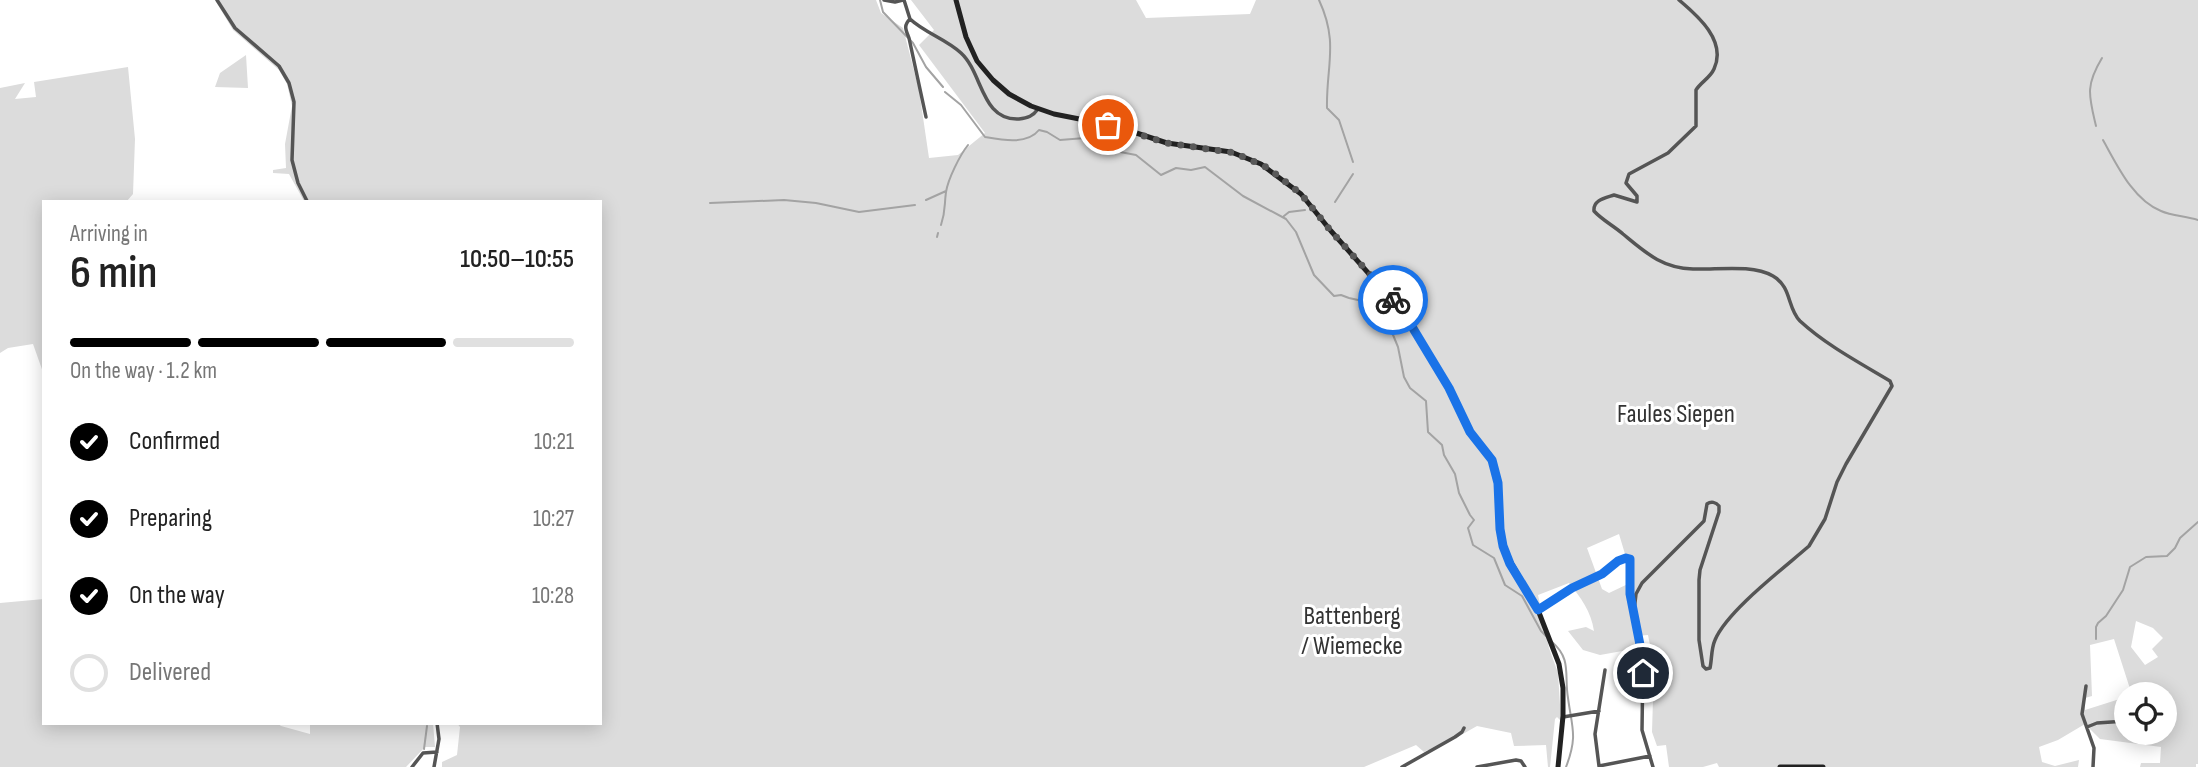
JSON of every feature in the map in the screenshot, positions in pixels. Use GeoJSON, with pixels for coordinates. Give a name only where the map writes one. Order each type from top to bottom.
{"type":"FeatureCollection","features":[{"type":"Feature","properties":{"kind":"main road"},"geometry":{"type":"LineString","coordinates":[[956,0],[966,37],[979,64],[1006,91],[1038,108],[1119,127],[1167,143],[1241,155],[1272,171],[1301,194],[1401,310],[1449,388],[1470,432],[1489,454],[1496,474],[1503,546],[1510,564],[1538,610],[1552,643],[1561,676],[1566,717],[1558,767]]}},
{"type":"Feature","properties":{"kind":"main road"},"geometry":{"type":"LineString","coordinates":[[1780,767],[1823,767]]}},
{"type":"Feature","properties":{"kind":"street"},"geometry":{"type":"LineString","coordinates":[[217,0],[235,28],[279,66],[289,83],[294,102],[292,160],[307,200]]}},
{"type":"Feature","properties":{"kind":"street"},"geometry":{"type":"LineString","coordinates":[[884,0],[903,0],[910,19],[963,55],[997,113],[1010,118],[1026,118],[1033,115],[1038,108]]}},
{"type":"Feature","properties":{"kind":"street"},"geometry":{"type":"LineString","coordinates":[[1634,611],[1635,598],[1642,583],[1704,521],[1707,504],[1716,503],[1720,508],[1699,575],[1699,640],[1703,666],[1710,668],[1714,642],[1725,624],[1815,537],[1825,519],[1840,476],[1892,386],[1890,381],[1801,322],[1796,316],[1787,290],[1773,276],[1740,269],[1669,266],[1643,251],[1594,211],[1597,202],[1612,195],[1620,195],[1637,202],[1637,196],[1626,185],[1629,174],[1668,153],[1696,126],[1695,92],[1713,70],[1717,52],[1702,21],[1679,0]]}},
{"type":"Feature","properties":{"kind":"street"},"geometry":{"type":"LineString","coordinates":[[910,19],[905,25],[926,117]]}},
{"type":"Feature","properties":{"kind":"street"},"geometry":{"type":"LineString","coordinates":[[1538,610],[1572,588],[1602,574],[1618,561],[1628,558],[1632,562],[1629,588],[1643,660],[1642,730],[1653,767]]}},
{"type":"Feature","properties":{"kind":"street"},"geometry":{"type":"LineString","coordinates":[[1605,670],[1595,734],[1599,766],[1650,756]]}},
{"type":"Feature","properties":{"kind":"street"},"geometry":{"type":"LineString","coordinates":[[2085,686],[2082,711],[2095,751],[2093,767]]}},
{"type":"Feature","properties":{"kind":"street"},"geometry":{"type":"LineString","coordinates":[[1566,717],[1599,711]]}},
{"type":"Feature","properties":{"kind":"street"},"geometry":{"type":"LineString","coordinates":[[2087,727],[2114,722]]}},
{"type":"Feature","properties":{"kind":"street"},"geometry":{"type":"LineString","coordinates":[[434,767],[439,739],[437,725]]}},
{"type":"Feature","properties":{"kind":"street"},"geometry":{"type":"LineString","coordinates":[[1404,767],[1462,733],[1464,728]]}},
{"type":"Feature","properties":{"kind":"street"},"geometry":{"type":"LineString","coordinates":[[412,767],[423,753],[437,752]]}},
{"type":"Feature","properties":{"kind":"street"},"geometry":{"type":"LineString","coordinates":[[1477,767],[1516,760],[1521,761],[1525,767]]}},
{"type":"Feature","properties":{"kind":"green space"},"geometry":{"type":"Polygon","coordinates":[[[215,0],[876,0],[881,13],[903,28],[919,90],[929,158],[958,155],[985,133],[919,45],[934,30],[911,0],[1136,0],[1146,18],[1250,14],[1256,0],[2198,0],[2198,764],[2196,767],[2140,767],[2141,763],[2160,763],[2161,747],[2146,745],[2177,745],[2177,682],[2128,682],[2114,639],[2090,645],[2092,696],[2085,698],[2085,710],[2114,701],[2114,741],[2100,739],[2085,724],[2058,740],[2039,747],[2042,762],[2055,766],[2079,760],[2078,767],[1719,767],[1717,763],[1703,767],[1669,767],[1666,745],[1657,746],[1652,732],[1654,666],[1648,635],[1636,636],[1639,648],[1600,655],[1583,650],[1568,631],[1586,627],[1594,631],[1593,624],[1585,605],[1569,583],[1538,595],[1549,648],[1558,673],[1561,721],[1557,717],[1555,719],[1550,767],[1546,745],[1514,746],[1511,733],[1477,726],[1431,752],[1424,752],[1416,745],[1364,767],[442,767],[442,762],[457,755],[458,725],[602,725],[602,200],[303,200],[289,174],[273,173],[273,170],[286,168],[285,144],[292,106],[287,84],[279,70],[233,30],[215,0]],[[1619,534],[1587,548],[1602,589],[1609,593],[1630,583],[1631,574],[1619,534]],[[2136,621],[2131,647],[2145,665],[2158,657],[2152,649],[2163,638],[2153,628],[2136,621]]]}},
{"type":"Feature","properties":{"kind":"green space"},"geometry":{"type":"Polygon","coordinates":[[[246,55],[248,88],[215,87],[220,73],[246,55]]]}},
{"type":"Feature","properties":{"kind":"green space"},"geometry":{"type":"Polygon","coordinates":[[[128,67],[135,139],[133,194],[128,200],[42,200],[42,369],[33,344],[8,348],[0,353],[0,88],[25,83],[15,99],[36,97],[34,82],[128,67]]]}},
{"type":"Feature","properties":{"kind":"green space"},"geometry":{"type":"Polygon","coordinates":[[[42,599],[42,725],[280,725],[310,734],[310,725],[433,725],[435,747],[425,747],[406,767],[0,767],[0,603],[42,599]]]}},
{"type":"Feature","properties":{"kind":"waterway"},"geometry":{"type":"LineString","coordinates":[[880,0],[883,12],[913,43],[926,67],[943,87]]}},
{"type":"Feature","properties":{"kind":"waterway"},"geometry":{"type":"LineString","coordinates":[[1319,0],[1329,29],[1330,42],[1327,108],[1339,120],[1353,162]]}},
{"type":"Feature","properties":{"kind":"waterway"},"geometry":{"type":"LineString","coordinates":[[2096,126],[2090,91],[2093,76],[2102,58]]}},
{"type":"Feature","properties":{"kind":"waterway"},"geometry":{"type":"LineString","coordinates":[[945,92],[961,105],[985,137],[1021,140],[1039,130],[1060,140],[1085,138],[1099,148],[1136,155],[1161,175],[1176,168],[1191,170],[1205,167],[1243,196],[1286,219],[1296,232],[1314,275],[1334,296],[1341,295],[1367,302],[1384,313],[1398,347],[1404,377],[1410,388],[1426,401],[1428,432],[1442,445],[1444,455],[1455,474],[1459,493],[1474,520],[1468,528],[1473,545],[1494,558],[1505,585],[1522,596],[1546,636]]}},
{"type":"Feature","properties":{"kind":"waterway"},"geometry":{"type":"LineString","coordinates":[[2103,140],[2120,171],[2142,199],[2165,213],[2198,220]]}},
{"type":"Feature","properties":{"kind":"waterway"},"geometry":{"type":"LineString","coordinates":[[941,225],[949,181],[968,145]]}},
{"type":"Feature","properties":{"kind":"waterway"},"geometry":{"type":"LineString","coordinates":[[1335,202],[1353,174]]}},
{"type":"Feature","properties":{"kind":"waterway"},"geometry":{"type":"LineString","coordinates":[[926,200],[946,191]]}},
{"type":"Feature","properties":{"kind":"waterway"},"geometry":{"type":"LineString","coordinates":[[710,203],[784,200],[859,212],[915,205]]}},
{"type":"Feature","properties":{"kind":"waterway"},"geometry":{"type":"LineString","coordinates":[[1284,216],[1289,212],[1305,210]]}},
{"type":"Feature","properties":{"kind":"waterway"},"geometry":{"type":"LineString","coordinates":[[937,237],[938,233]]}},
{"type":"Feature","properties":{"kind":"waterway"},"geometry":{"type":"LineString","coordinates":[[2096,639],[2096,627],[2123,590],[2130,567],[2146,557],[2167,556],[2180,538],[2198,522]]}},
{"type":"Feature","properties":{"kind":"waterway"},"geometry":{"type":"LineString","coordinates":[[1552,642],[1562,655],[1566,668],[1573,732],[1566,767]]}},
{"type":"Feature","properties":{"kind":"waterway"},"geometry":{"type":"LineString","coordinates":[[424,749],[427,726]]}},
{"type":"Feature","properties":{"kind":"way so far"},"geometry":{"type":"LineString","coordinates":[[1108,125],[1167,143],[1235,153],[1268,168],[1301,194],[1393,300]]}},
{"type":"Feature","properties":{"kind":"route"},"geometry":{"type":"LineString","coordinates":[[1393,300],[1449,388],[1470,432],[1492,460],[1498,483],[1500,529],[1505,553],[1538,610],[1572,588],[1597,578],[1618,561],[1630,559],[1630,594],[1643,660],[1643,673]]}},
{"type":"Feature","properties":{"kind":"park label","name":"Faules Siepen"},"geometry":{"type":"Point","coordinates":[1676,413]}},
{"type":"Feature","properties":{"kind":"park label","name":"Battenberg / Wiemecke"},"geometry":{"type":"Point","coordinates":[1352,630]}}]}
